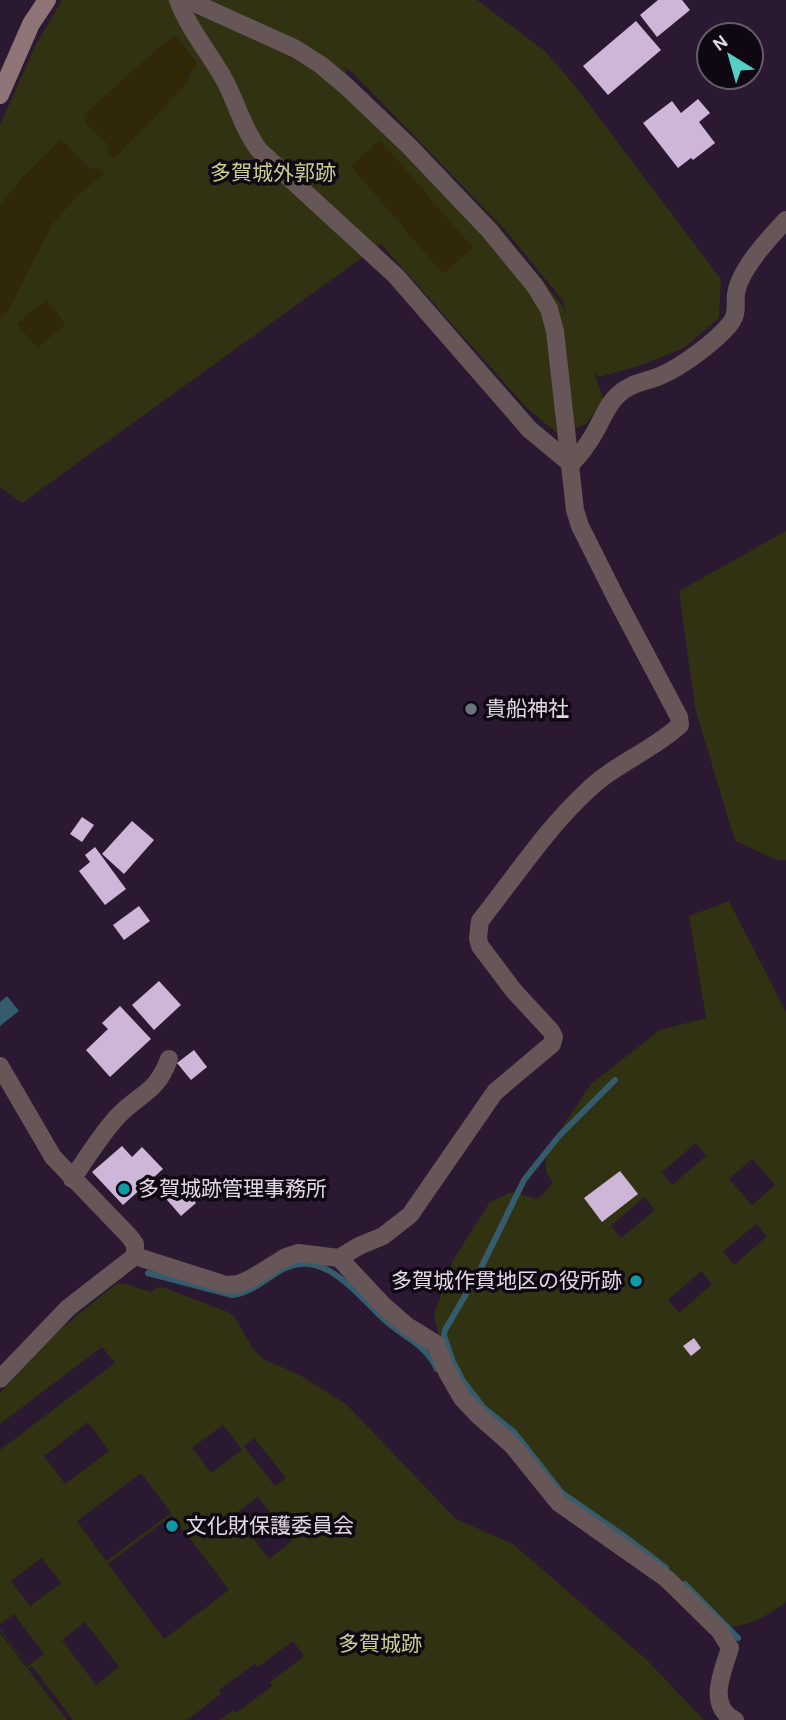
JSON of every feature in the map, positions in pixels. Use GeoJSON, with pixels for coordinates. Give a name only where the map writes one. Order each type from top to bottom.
{"type":"FeatureCollection","features":[{"type":"Feature","properties":{"kind":"street"},"geometry":{"type":"LineString","coordinates":[[0,95],[32,24],[47,0]]}},
{"type":"Feature","properties":{"kind":"street"},"geometry":{"type":"LineString","coordinates":[[178,0],[184,17],[225,81],[250,138],[259,150],[396,276],[529,429],[571,464]]}},
{"type":"Feature","properties":{"kind":"street"},"geometry":{"type":"LineString","coordinates":[[135,1256],[226,1285],[239,1284],[252,1279],[286,1257],[298,1254],[339,1258],[383,1236],[410,1215],[495,1092],[552,1044],[554,1037],[480,946],[480,921],[546,837],[588,789],[680,725],[679,717],[580,526],[573,500],[555,331],[549,309],[535,286],[489,230],[408,146],[321,65],[296,49],[188,0]]}},
{"type":"Feature","properties":{"kind":"street"},"geometry":{"type":"LineString","coordinates":[[571,464],[583,451],[619,393],[636,382],[662,375],[677,366],[699,352],[729,325],[737,313],[736,291],[741,278],[766,242],[786,220]]}},
{"type":"Feature","properties":{"kind":"street"},"geometry":{"type":"LineString","coordinates":[[72,1179],[118,1115],[151,1090],[162,1077],[169,1059]]}},
{"type":"Feature","properties":{"kind":"street"},"geometry":{"type":"LineString","coordinates":[[0,1066],[50,1152],[72,1179],[129,1236],[135,1244],[135,1256]]}},
{"type":"Feature","properties":{"kind":"street"},"geometry":{"type":"LineString","coordinates":[[0,1378],[68,1308],[135,1256]]}},
{"type":"Feature","properties":{"kind":"street"},"geometry":{"type":"LineString","coordinates":[[339,1258],[383,1305],[407,1326],[436,1344],[447,1372],[462,1398],[512,1445],[559,1503],[667,1580],[720,1631],[730,1648],[717,1691],[720,1706],[735,1720]]}},
{"type":"Feature","properties":{"kind":"green space","name":"多賀城外郭跡"},"geometry":{"type":"Polygon","coordinates":[[[62,0],[477,0],[545,51],[576,87],[721,279],[719,318],[684,348],[639,366],[599,377],[594,372],[604,400],[587,423],[560,436],[526,407],[381,244],[22,503],[0,487],[0,319],[53,223],[79,194],[104,173],[90,170],[61,140],[36,164],[0,208],[0,125],[35,46],[62,0]],[[175,35],[84,116],[86,123],[110,146],[107,151],[187,77],[197,63],[175,35]],[[344,67],[347,75],[496,223],[561,304],[566,314],[563,301],[507,232],[354,74],[344,67]]]}},
{"type":"Feature","properties":{"kind":"green space"},"geometry":{"type":"Polygon","coordinates":[[[786,531],[786,860],[777,860],[735,841],[695,708],[679,591],[786,531]]]}},
{"type":"Feature","properties":{"kind":"green space"},"geometry":{"type":"Polygon","coordinates":[[[729,901],[786,1012],[786,1602],[756,1620],[732,1627],[723,1627],[566,1504],[473,1401],[440,1343],[434,1314],[453,1260],[490,1202],[511,1192],[538,1199],[553,1183],[546,1172],[546,1156],[554,1139],[591,1084],[660,1030],[706,1018],[689,916],[729,901]],[[696,1143],[662,1172],[672,1185],[706,1156],[696,1143]],[[752,1159],[729,1179],[752,1205],[775,1185],[752,1159]],[[644,1197],[611,1226],[621,1238],[655,1210],[644,1197]],[[756,1224],[723,1252],[734,1265],[767,1236],[756,1224]],[[701,1271],[668,1300],[679,1313],[712,1284],[701,1271]]]}},
{"type":"Feature","properties":{"kind":"green space","name":"多賀城跡"},"geometry":{"type":"Polygon","coordinates":[[[123,1283],[151,1292],[157,1287],[165,1288],[228,1312],[263,1359],[298,1374],[346,1404],[456,1519],[513,1544],[646,1659],[704,1720],[220,1720],[233,1710],[236,1713],[272,1686],[270,1682],[304,1656],[293,1641],[258,1667],[255,1664],[219,1690],[221,1694],[187,1720],[73,1720],[32,1666],[29,1668],[0,1630],[28,1666],[44,1654],[14,1614],[0,1624],[0,1450],[115,1363],[102,1347],[0,1424],[0,1393],[58,1331],[116,1284],[123,1283]],[[88,1422],[44,1456],[65,1484],[109,1451],[88,1422]],[[223,1425],[192,1448],[211,1473],[242,1450],[223,1425]],[[254,1438],[244,1446],[275,1486],[286,1478],[254,1438]],[[141,1473],[77,1521],[106,1561],[171,1513],[141,1473]],[[258,1497],[235,1514],[269,1559],[292,1541],[258,1497]],[[172,1515],[108,1564],[164,1639],[229,1590],[172,1515]],[[42,1558],[11,1581],[30,1606],[61,1583],[42,1558]],[[85,1622],[62,1640],[96,1685],[119,1667],[85,1622]]]}},
{"type":"Feature","properties":{"kind":"green space"},"geometry":{"type":"Polygon","coordinates":[[[0,1633],[67,1720],[0,1720],[0,1633]]]}},
{"type":"Feature","properties":{"kind":"sand"},"geometry":{"type":"Polygon","coordinates":[[[175,35],[198,65],[188,73],[189,82],[114,158],[107,152],[110,146],[86,123],[84,116],[175,35]]]}},
{"type":"Feature","properties":{"kind":"sand"},"geometry":{"type":"Polygon","coordinates":[[[61,140],[90,170],[97,166],[104,173],[79,194],[53,223],[8,311],[0,319],[0,208],[36,164],[61,140]]]}},
{"type":"Feature","properties":{"kind":"sand"},"geometry":{"type":"Polygon","coordinates":[[[380,140],[473,248],[443,274],[351,166],[380,140]]]}},
{"type":"Feature","properties":{"kind":"sand"},"geometry":{"type":"Polygon","coordinates":[[[46,300],[66,324],[37,348],[17,324],[46,300]]]}},
{"type":"Feature","properties":{"kind":"water"},"geometry":{"type":"Polygon","coordinates":[[[7,996],[19,1011],[0,1026],[0,1002],[7,996]]]}},
{"type":"Feature","properties":{"kind":"building"},"geometry":{"type":"Polygon","coordinates":[[[658,0],[682,0],[690,10],[657,37],[640,15],[658,0]]]}},
{"type":"Feature","properties":{"kind":"building"},"geometry":{"type":"Polygon","coordinates":[[[636,21],[661,50],[608,95],[583,66],[636,21]]]}},
{"type":"Feature","properties":{"kind":"building"},"geometry":{"type":"Polygon","coordinates":[[[698,99],[710,113],[699,122],[715,143],[678,168],[643,123],[672,101],[681,113],[698,99]]]}},
{"type":"Feature","properties":{"kind":"building"},"geometry":{"type":"Polygon","coordinates":[[[82,817],[94,825],[82,842],[70,834],[82,817]]]}},
{"type":"Feature","properties":{"kind":"building"},"geometry":{"type":"Polygon","coordinates":[[[132,821],[154,840],[124,874],[102,854],[132,821]]]}},
{"type":"Feature","properties":{"kind":"building"},"geometry":{"type":"Polygon","coordinates":[[[95,847],[126,889],[105,905],[79,871],[90,862],[85,855],[95,847]]]}},
{"type":"Feature","properties":{"kind":"building"},"geometry":{"type":"Polygon","coordinates":[[[139,906],[150,921],[124,940],[113,925],[139,906]]]}},
{"type":"Feature","properties":{"kind":"building"},"geometry":{"type":"Polygon","coordinates":[[[159,981],[181,1005],[154,1030],[132,1005],[159,981]]]}},
{"type":"Feature","properties":{"kind":"building"},"geometry":{"type":"Polygon","coordinates":[[[120,1006],[151,1039],[110,1077],[86,1050],[108,1029],[102,1023],[120,1006]]]}},
{"type":"Feature","properties":{"kind":"building"},"geometry":{"type":"Polygon","coordinates":[[[194,1050],[207,1067],[191,1080],[177,1063],[194,1050]]]}},
{"type":"Feature","properties":{"kind":"building","name":"多賀城跡管理事務所"},"geometry":{"type":"Polygon","coordinates":[[[122,1146],[132,1157],[142,1147],[163,1169],[123,1205],[92,1172],[122,1146]]]}},
{"type":"Feature","properties":{"kind":"building"},"geometry":{"type":"Polygon","coordinates":[[[620,1171],[638,1194],[602,1222],[584,1198],[620,1171]]]}},
{"type":"Feature","properties":{"kind":"building"},"geometry":{"type":"Polygon","coordinates":[[[176,1180],[196,1203],[181,1216],[161,1193],[176,1180]]]}},
{"type":"Feature","properties":{"kind":"building"},"geometry":{"type":"Polygon","coordinates":[[[694,1338],[701,1348],[691,1356],[683,1346],[694,1338]]]}},
{"type":"Feature","properties":{"kind":"waterway"},"geometry":{"type":"LineString","coordinates":[[615,1080],[559,1136],[524,1180],[444,1336],[463,1381],[484,1408],[514,1432],[562,1493],[666,1568]]}},
{"type":"Feature","properties":{"kind":"waterway"},"geometry":{"type":"LineString","coordinates":[[148,1273],[232,1295],[251,1289],[291,1266],[313,1265],[325,1269],[348,1284],[387,1322],[422,1348],[437,1369]]}},
{"type":"Feature","properties":{"kind":"waterway"},"geometry":{"type":"LineString","coordinates":[[685,1584],[738,1638]]}},
{"type":"Feature","properties":{"kind":"place","name":"貴船神社"},"geometry":{"type":"Point","coordinates":[471,709]}},
{"type":"Feature","properties":{"kind":"place","name":"多賀城跡管理事務所"},"geometry":{"type":"Point","coordinates":[124,1189]}},
{"type":"Feature","properties":{"kind":"place","name":"多賀城作貫地区の役所跡"},"geometry":{"type":"Point","coordinates":[636,1281]}},
{"type":"Feature","properties":{"kind":"place","name":"文化財保護委員会"},"geometry":{"type":"Point","coordinates":[172,1526]}}]}
